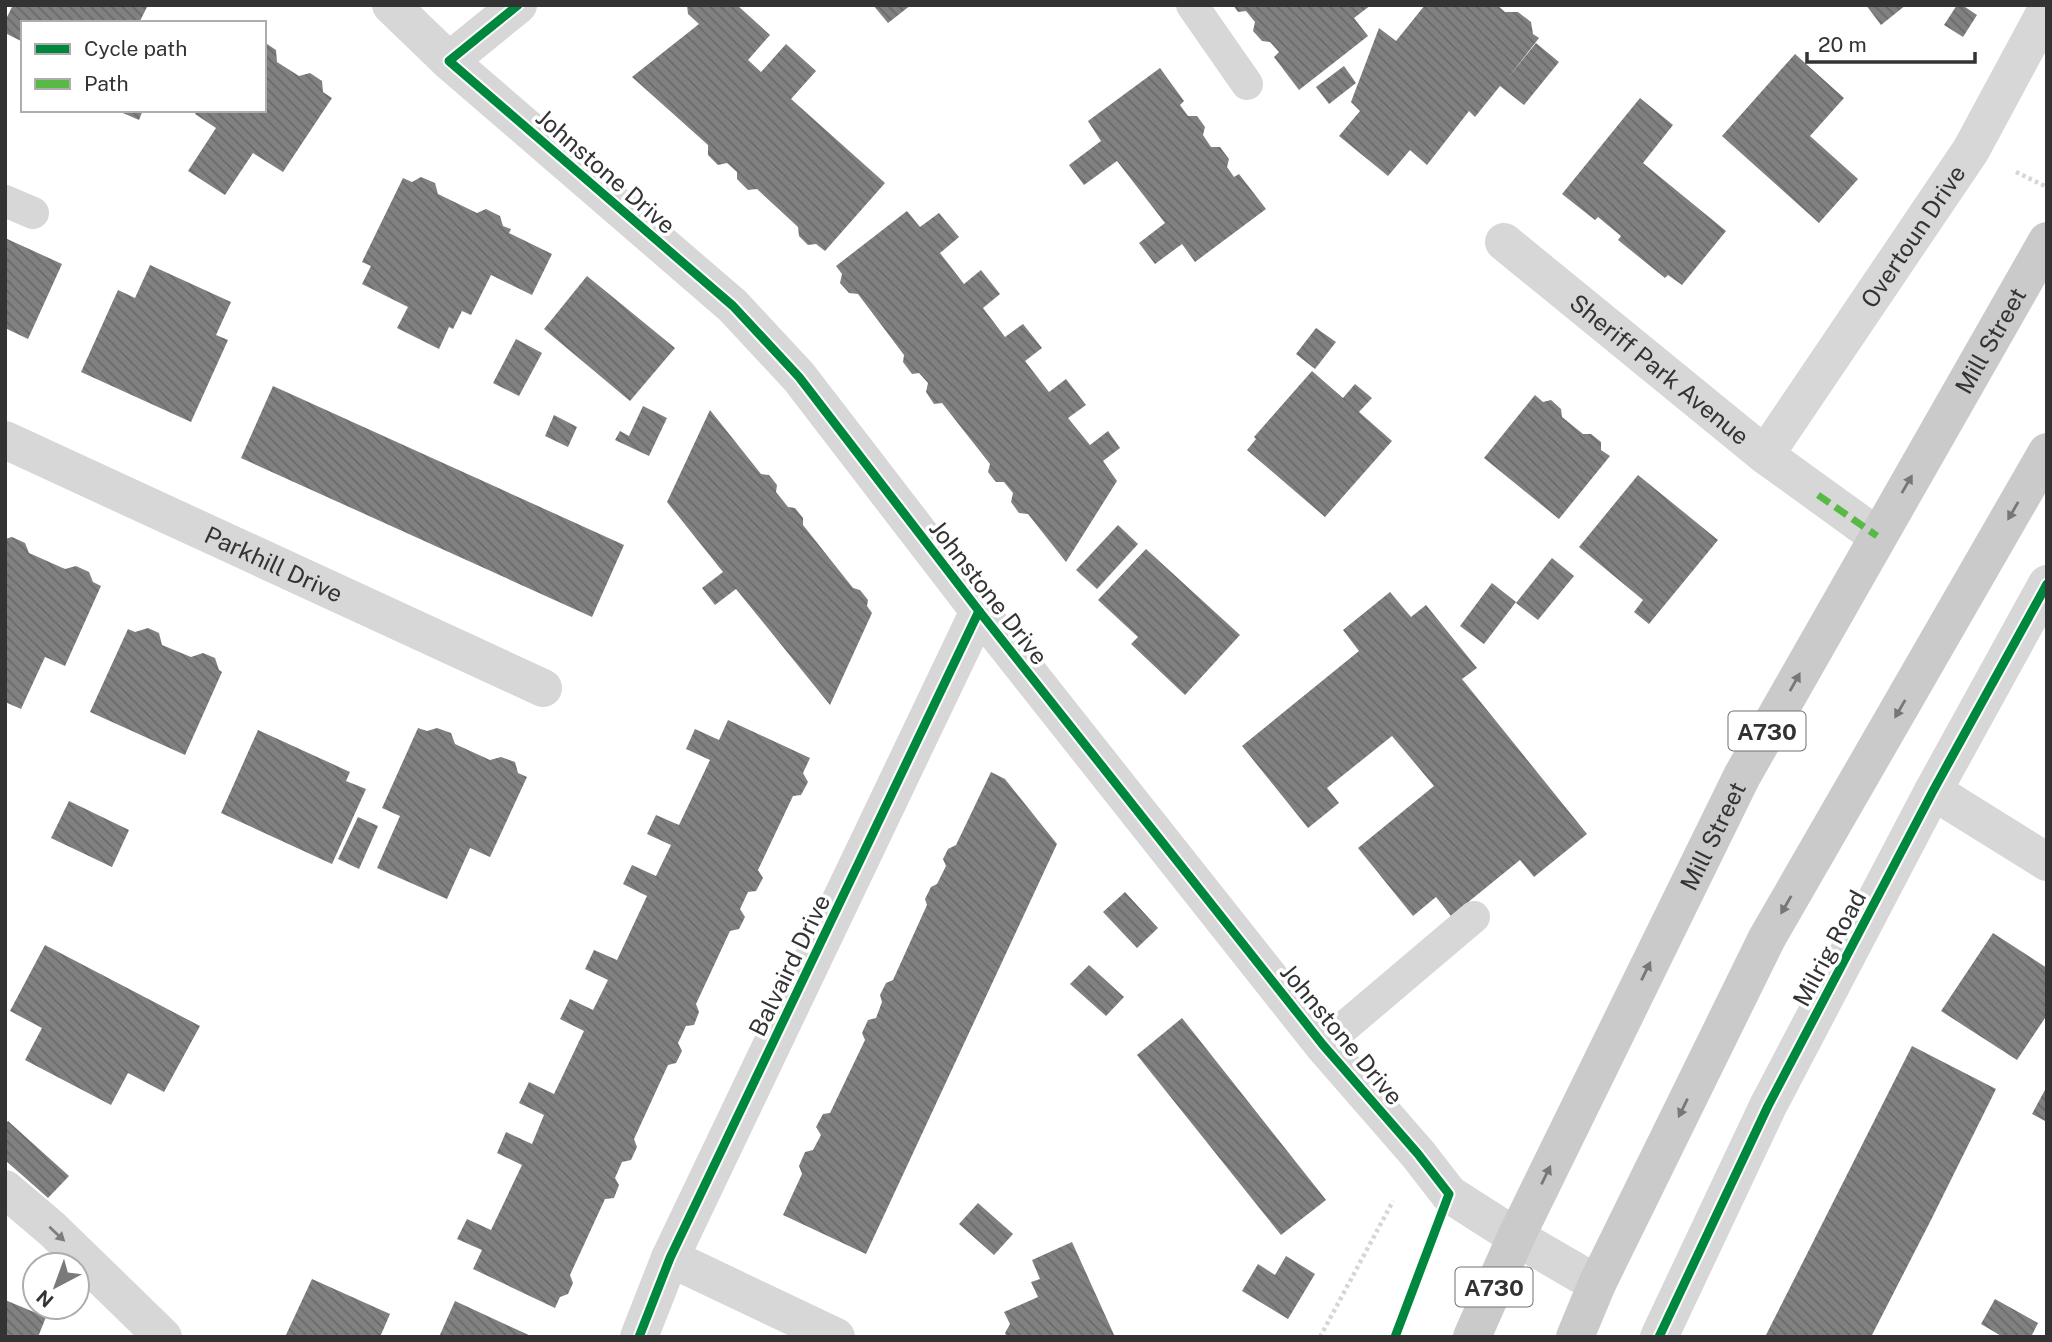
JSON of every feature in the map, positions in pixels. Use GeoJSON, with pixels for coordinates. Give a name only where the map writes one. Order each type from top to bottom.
{"type":"FeatureCollection","features":[{"type":"Feature","properties":{"kind":"main road","name":"Mill Street"},"geometry":{"type":"LineString","coordinates":[[1472,1337],[1516,1237],[1742,776],[2047,241]]}},
{"type":"Feature","properties":{"kind":"main road"},"geometry":{"type":"LineString","coordinates":[[1576,1337],[1597,1284],[1768,938],[2047,452]]}},
{"type":"Feature","properties":{"kind":"street","name":"Johnstone Drive"},"geometry":{"type":"LineString","coordinates":[[391,5],[449,61],[733,306],[799,377],[979,611],[1323,1045],[1418,1154],[1449,1194],[1597,1284]]}},
{"type":"Feature","properties":{"kind":"street"},"geometry":{"type":"LineString","coordinates":[[449,61],[518,5]]}},
{"type":"Feature","properties":{"kind":"street","name":"Overtoun Drive"},"geometry":{"type":"LineString","coordinates":[[1765,455],[1971,150],[2047,9]]}},
{"type":"Feature","properties":{"kind":"street","name":"Sheriff Park Avenue"},"geometry":{"type":"LineString","coordinates":[[1504,242],[1765,455],[1877,536]]}},
{"type":"Feature","properties":{"kind":"street","name":"Parkhill Drive"},"geometry":{"type":"LineString","coordinates":[[5,440],[543,688]]}},
{"type":"Feature","properties":{"kind":"street","name":"Milrig Road"},"geometry":{"type":"LineString","coordinates":[[1659,1337],[1768,1106],[1933,791],[2047,584]]}},
{"type":"Feature","properties":{"kind":"street","name":"Balvaird Drive"},"geometry":{"type":"LineString","coordinates":[[639,1337],[670,1258],[979,611]]}},
{"type":"Feature","properties":{"kind":"street"},"geometry":{"type":"LineString","coordinates":[[1933,791],[2047,862]]}},
{"type":"Feature","properties":{"kind":"street"},"geometry":{"type":"LineString","coordinates":[[5,1189],[52,1229],[163,1337]]}},
{"type":"Feature","properties":{"kind":"street"},"geometry":{"type":"LineString","coordinates":[[670,1258],[836,1337]]}},
{"type":"Feature","properties":{"kind":"lane"},"geometry":{"type":"LineString","coordinates":[[1192,5],[1247,84]]}},
{"type":"Feature","properties":{"kind":"lane"},"geometry":{"type":"LineString","coordinates":[[1323,1045],[1474,917]]}},
{"type":"Feature","properties":{"kind":"path"},"geometry":{"type":"LineString","coordinates":[[1320,1337],[1418,1154]]}},
{"type":"Feature","properties":{"kind":"building"},"geometry":{"type":"Polygon","coordinates":[[[13,5],[148,5],[140,21],[21,21],[21,41],[5,33],[5,21],[13,5]]]}},
{"type":"Feature","properties":{"kind":"building"},"geometry":{"type":"Polygon","coordinates":[[[687,5],[737,5],[770,35],[748,60],[761,72],[786,44],[816,71],[791,99],[885,183],[825,251],[816,244],[808,245],[799,236],[798,227],[757,189],[748,190],[737,179],[737,172],[727,163],[718,165],[708,155],[708,145],[632,77],[699,24],[688,14],[687,5]]]}},
{"type":"Feature","properties":{"kind":"building"},"geometry":{"type":"Polygon","coordinates":[[[873,5],[911,5],[888,23],[873,5]]]}},
{"type":"Feature","properties":{"kind":"building"},"geometry":{"type":"Polygon","coordinates":[[[1233,5],[1371,5],[1354,18],[1368,36],[1299,90],[1274,57],[1279,52],[1270,42],[1262,41],[1253,31],[1255,22],[1246,11],[1238,12],[1233,5]]]}},
{"type":"Feature","properties":{"kind":"building"},"geometry":{"type":"Polygon","coordinates":[[[1425,5],[1497,5],[1505,12],[1518,12],[1531,22],[1533,34],[1539,38],[1507,79],[1536,43],[1559,62],[1524,105],[1500,86],[1475,117],[1469,111],[1427,165],[1410,150],[1388,176],[1339,136],[1360,111],[1351,102],[1379,28],[1396,41],[1425,5]]]}},
{"type":"Feature","properties":{"kind":"building"},"geometry":{"type":"Polygon","coordinates":[[[1866,5],[1906,5],[1881,25],[1866,5]]]}},
{"type":"Feature","properties":{"kind":"building"},"geometry":{"type":"Polygon","coordinates":[[[1957,5],[1962,5],[1977,15],[1963,37],[1944,25],[1957,5]]]}},
{"type":"Feature","properties":{"kind":"building"},"geometry":{"type":"Polygon","coordinates":[[[266,43],[276,50],[277,62],[299,76],[310,73],[322,81],[323,92],[332,98],[283,172],[253,153],[225,195],[188,171],[216,128],[195,114],[266,112],[266,43]]]}},
{"type":"Feature","properties":{"kind":"building"},"geometry":{"type":"Polygon","coordinates":[[[1795,54],[1844,98],[1810,136],[1858,179],[1819,223],[1722,136],[1795,54]]]}},
{"type":"Feature","properties":{"kind":"building"},"geometry":{"type":"Polygon","coordinates":[[[1344,66],[1356,83],[1329,104],[1316,87],[1344,66]]]}},
{"type":"Feature","properties":{"kind":"building"},"geometry":{"type":"Polygon","coordinates":[[[1160,68],[1184,101],[1180,105],[1188,116],[1197,116],[1205,127],[1203,135],[1211,147],[1220,147],[1229,159],[1227,167],[1234,177],[1239,174],[1266,209],[1195,262],[1182,244],[1155,264],[1139,243],[1165,223],[1117,161],[1084,185],[1069,165],[1101,141],[1088,121],[1160,68]]]}},
{"type":"Feature","properties":{"kind":"building"},"geometry":{"type":"Polygon","coordinates":[[[1640,98],[1673,125],[1643,163],[1726,231],[1682,285],[1668,275],[1665,278],[1618,240],[1621,236],[1598,217],[1595,220],[1562,194],[1640,98]]]}},
{"type":"Feature","properties":{"kind":"building"},"geometry":{"type":"Polygon","coordinates":[[[121,112],[142,112],[139,120],[121,112]]]}},
{"type":"Feature","properties":{"kind":"building"},"geometry":{"type":"Polygon","coordinates":[[[421,177],[435,183],[438,194],[477,213],[486,209],[500,216],[503,226],[511,229],[509,233],[552,254],[532,295],[491,275],[471,315],[462,311],[453,329],[449,327],[439,349],[397,328],[408,307],[362,284],[371,266],[362,262],[403,178],[412,182],[421,177]]]}},
{"type":"Feature","properties":{"kind":"building"},"geometry":{"type":"Polygon","coordinates":[[[907,211],[920,227],[939,213],[959,237],[940,253],[964,284],[981,270],[1000,294],[983,308],[1005,337],[1023,324],[1042,348],[1025,361],[1049,392],[1066,379],[1086,405],[1068,418],[1090,445],[1108,431],[1120,448],[1103,461],[1117,481],[1066,562],[1028,514],[1019,513],[1011,502],[1013,493],[1004,482],[996,482],[988,472],[990,464],[942,403],[934,404],[926,392],[928,383],[919,373],[912,374],[903,362],[904,355],[858,294],[849,293],[840,283],[842,274],[836,266],[907,211]]]}},
{"type":"Feature","properties":{"kind":"building"},"geometry":{"type":"Polygon","coordinates":[[[5,238],[62,264],[28,339],[5,328],[5,238]]]}},
{"type":"Feature","properties":{"kind":"building"},"geometry":{"type":"Polygon","coordinates":[[[150,265],[231,302],[216,335],[228,340],[191,422],[81,372],[118,290],[135,298],[150,265]]]}},
{"type":"Feature","properties":{"kind":"building"},"geometry":{"type":"Polygon","coordinates":[[[587,276],[675,348],[630,401],[544,329],[587,276]]]}},
{"type":"Feature","properties":{"kind":"building"},"geometry":{"type":"Polygon","coordinates":[[[1316,328],[1336,342],[1315,369],[1296,354],[1316,328]]]}},
{"type":"Feature","properties":{"kind":"building"},"geometry":{"type":"Polygon","coordinates":[[[516,339],[542,353],[519,396],[493,383],[516,339]]]}},
{"type":"Feature","properties":{"kind":"building"},"geometry":{"type":"Polygon","coordinates":[[[1312,371],[1343,398],[1355,384],[1372,398],[1359,412],[1392,441],[1325,517],[1247,450],[1256,439],[1254,437],[1312,371]]]}},
{"type":"Feature","properties":{"kind":"building"},"geometry":{"type":"Polygon","coordinates":[[[273,386],[624,545],[592,617],[241,458],[273,386]]]}},
{"type":"Feature","properties":{"kind":"building"},"geometry":{"type":"Polygon","coordinates":[[[1535,395],[1543,402],[1551,400],[1561,409],[1562,417],[1583,434],[1591,434],[1601,442],[1601,450],[1610,456],[1559,519],[1484,458],[1535,395]]]}},
{"type":"Feature","properties":{"kind":"building"},"geometry":{"type":"Polygon","coordinates":[[[643,406],[667,418],[649,456],[615,440],[620,431],[629,436],[643,406]]]}},
{"type":"Feature","properties":{"kind":"building"},"geometry":{"type":"Polygon","coordinates":[[[710,410],[761,474],[769,475],[777,485],[776,492],[788,507],[795,508],[803,518],[803,525],[853,588],[860,590],[868,600],[867,606],[872,613],[830,705],[736,589],[715,605],[702,588],[723,572],[667,502],[710,410]]]}},
{"type":"Feature","properties":{"kind":"building"},"geometry":{"type":"Polygon","coordinates":[[[554,415],[577,427],[568,447],[545,436],[554,415]]]}},
{"type":"Feature","properties":{"kind":"building"},"geometry":{"type":"Polygon","coordinates":[[[1638,475],[1718,540],[1649,624],[1634,612],[1643,600],[1579,547],[1638,475]]]}},
{"type":"Feature","properties":{"kind":"building"},"geometry":{"type":"Polygon","coordinates":[[[1118,525],[1138,544],[1097,589],[1076,570],[1118,525]]]}},
{"type":"Feature","properties":{"kind":"building"},"geometry":{"type":"Polygon","coordinates":[[[12,537],[25,543],[29,553],[65,569],[76,566],[89,572],[93,582],[101,586],[65,666],[45,657],[21,709],[5,702],[5,539],[12,537]]]}},
{"type":"Feature","properties":{"kind":"building"},"geometry":{"type":"Polygon","coordinates":[[[1146,549],[1240,635],[1185,695],[1131,644],[1138,637],[1098,600],[1146,549]]]}},
{"type":"Feature","properties":{"kind":"building"},"geometry":{"type":"Polygon","coordinates":[[[1552,558],[1574,576],[1538,620],[1516,603],[1552,558]]]}},
{"type":"Feature","properties":{"kind":"building"},"geometry":{"type":"Polygon","coordinates":[[[1492,583],[1516,602],[1484,644],[1460,626],[1492,583]]]}},
{"type":"Feature","properties":{"kind":"building"},"geometry":{"type":"Polygon","coordinates":[[[1390,592],[1411,617],[1426,605],[1477,668],[1462,679],[1587,834],[1534,877],[1520,860],[1451,916],[1436,897],[1413,916],[1358,848],[1434,786],[1392,736],[1327,788],[1339,803],[1308,828],[1242,746],[1359,651],[1343,630],[1390,592]]]}},
{"type":"Feature","properties":{"kind":"building"},"geometry":{"type":"Polygon","coordinates":[[[148,628],[159,633],[162,645],[191,657],[203,653],[215,658],[222,672],[185,755],[90,712],[128,629],[135,632],[148,628]]]}},
{"type":"Feature","properties":{"kind":"building"},"geometry":{"type":"Polygon","coordinates":[[[728,720],[810,758],[803,773],[808,782],[801,795],[793,796],[758,870],[763,878],[756,891],[748,892],[740,909],[745,917],[739,929],[730,931],[696,1004],[699,1012],[694,1025],[686,1026],[678,1043],[682,1051],[676,1063],[668,1065],[634,1139],[637,1147],[631,1160],[622,1162],[615,1178],[619,1185],[614,1198],[605,1199],[570,1275],[573,1283],[568,1294],[560,1297],[555,1308],[473,1269],[482,1250],[457,1239],[467,1219],[491,1230],[522,1165],[497,1153],[506,1132],[532,1144],[544,1115],[519,1103],[529,1082],[554,1094],[584,1031],[560,1019],[570,999],[593,1010],[608,980],[585,969],[594,950],[617,960],[647,896],[623,884],[632,865],[656,876],[671,845],[647,834],[656,815],[679,825],[710,760],[686,749],[695,729],[719,740],[728,720]]]}},
{"type":"Feature","properties":{"kind":"building"},"geometry":{"type":"Polygon","coordinates":[[[418,728],[427,731],[437,728],[451,733],[455,744],[490,760],[501,757],[515,762],[518,773],[527,777],[490,857],[470,848],[447,899],[377,868],[400,816],[382,808],[418,728]]]}},
{"type":"Feature","properties":{"kind":"building"},"geometry":{"type":"Polygon","coordinates":[[[258,730],[350,772],[346,781],[366,789],[332,864],[221,813],[258,730]]]}},
{"type":"Feature","properties":{"kind":"building"},"geometry":{"type":"Polygon","coordinates":[[[991,772],[1005,779],[1057,844],[866,1254],[783,1215],[802,1174],[799,1166],[805,1152],[813,1150],[821,1135],[816,1127],[823,1114],[830,1113],[865,1040],[862,1033],[868,1020],[876,1018],[882,1002],[880,995],[886,983],[893,980],[927,905],[925,899],[946,866],[943,859],[948,849],[956,845],[991,772]]]}},
{"type":"Feature","properties":{"kind":"building"},"geometry":{"type":"Polygon","coordinates":[[[69,801],[129,830],[112,867],[51,838],[69,801]]]}},
{"type":"Feature","properties":{"kind":"building"},"geometry":{"type":"Polygon","coordinates":[[[358,817],[378,826],[359,869],[338,859],[358,817]]]}},
{"type":"Feature","properties":{"kind":"building"},"geometry":{"type":"Polygon","coordinates":[[[1125,892],[1158,928],[1137,948],[1103,912],[1125,892]]]}},
{"type":"Feature","properties":{"kind":"building"},"geometry":{"type":"Polygon","coordinates":[[[1993,933],[2047,968],[2047,1015],[2017,1060],[1941,1011],[1993,933]]]}},
{"type":"Feature","properties":{"kind":"building"},"geometry":{"type":"Polygon","coordinates":[[[45,945],[200,1026],[164,1092],[128,1073],[111,1105],[25,1060],[42,1028],[10,1011],[45,945]]]}},
{"type":"Feature","properties":{"kind":"building"},"geometry":{"type":"Polygon","coordinates":[[[1089,965],[1124,997],[1106,1016],[1070,984],[1089,965]]]}},
{"type":"Feature","properties":{"kind":"building"},"geometry":{"type":"Polygon","coordinates":[[[1182,1018],[1326,1200],[1281,1235],[1137,1055],[1182,1018]]]}},
{"type":"Feature","properties":{"kind":"building"},"geometry":{"type":"Polygon","coordinates":[[[1912,1046],[1996,1089],[1931,1220],[1871,1337],[1765,1337],[1912,1046]]]}},
{"type":"Feature","properties":{"kind":"building"},"geometry":{"type":"Polygon","coordinates":[[[2047,1086],[2047,1122],[2032,1114],[2047,1086]]]}},
{"type":"Feature","properties":{"kind":"building"},"geometry":{"type":"Polygon","coordinates":[[[8,1121],[69,1176],[48,1198],[5,1160],[5,1124],[8,1121]]]}},
{"type":"Feature","properties":{"kind":"building"},"geometry":{"type":"Polygon","coordinates":[[[978,1203],[1013,1234],[994,1255],[959,1224],[978,1203]]]}},
{"type":"Feature","properties":{"kind":"building"},"geometry":{"type":"Polygon","coordinates":[[[1072,1242],[1115,1337],[1007,1337],[1005,1333],[1010,1324],[1004,1312],[1038,1297],[1031,1282],[1040,1279],[1032,1260],[1072,1242]]]}},
{"type":"Feature","properties":{"kind":"building"},"geometry":{"type":"Polygon","coordinates":[[[1286,1256],[1315,1274],[1288,1319],[1242,1291],[1258,1264],[1275,1275],[1286,1256]]]}},
{"type":"Feature","properties":{"kind":"building"},"geometry":{"type":"Polygon","coordinates":[[[312,1279],[390,1314],[380,1337],[285,1337],[312,1279]]]}},
{"type":"Feature","properties":{"kind":"building"},"geometry":{"type":"Polygon","coordinates":[[[1995,1299],[2038,1323],[2031,1337],[2003,1337],[1981,1324],[1995,1299]]]}},
{"type":"Feature","properties":{"kind":"building"},"geometry":{"type":"Polygon","coordinates":[[[5,1300],[21,1307],[21,1321],[44,1321],[38,1337],[5,1337],[5,1300]]]}},
{"type":"Feature","properties":{"kind":"building"},"geometry":{"type":"Polygon","coordinates":[[[455,1301],[533,1337],[439,1337],[455,1301]]]}},
{"type":"Feature","properties":{"kind":"marked path"},"geometry":{"type":"LineString","coordinates":[[1818,495],[1877,536]]}},
{"type":"Feature","properties":{"kind":"cycle path"},"geometry":{"type":"LineString","coordinates":[[518,5],[449,61],[733,306],[799,377],[979,611],[1323,1045],[1418,1154],[1449,1194],[1395,1337]]}},
{"type":"Feature","properties":{"kind":"cycle path"},"geometry":{"type":"LineString","coordinates":[[1659,1337],[1768,1106],[1933,791],[2047,584]]}},
{"type":"Feature","properties":{"kind":"cycle path"},"geometry":{"type":"LineString","coordinates":[[639,1337],[670,1258],[979,611]]}}]}
